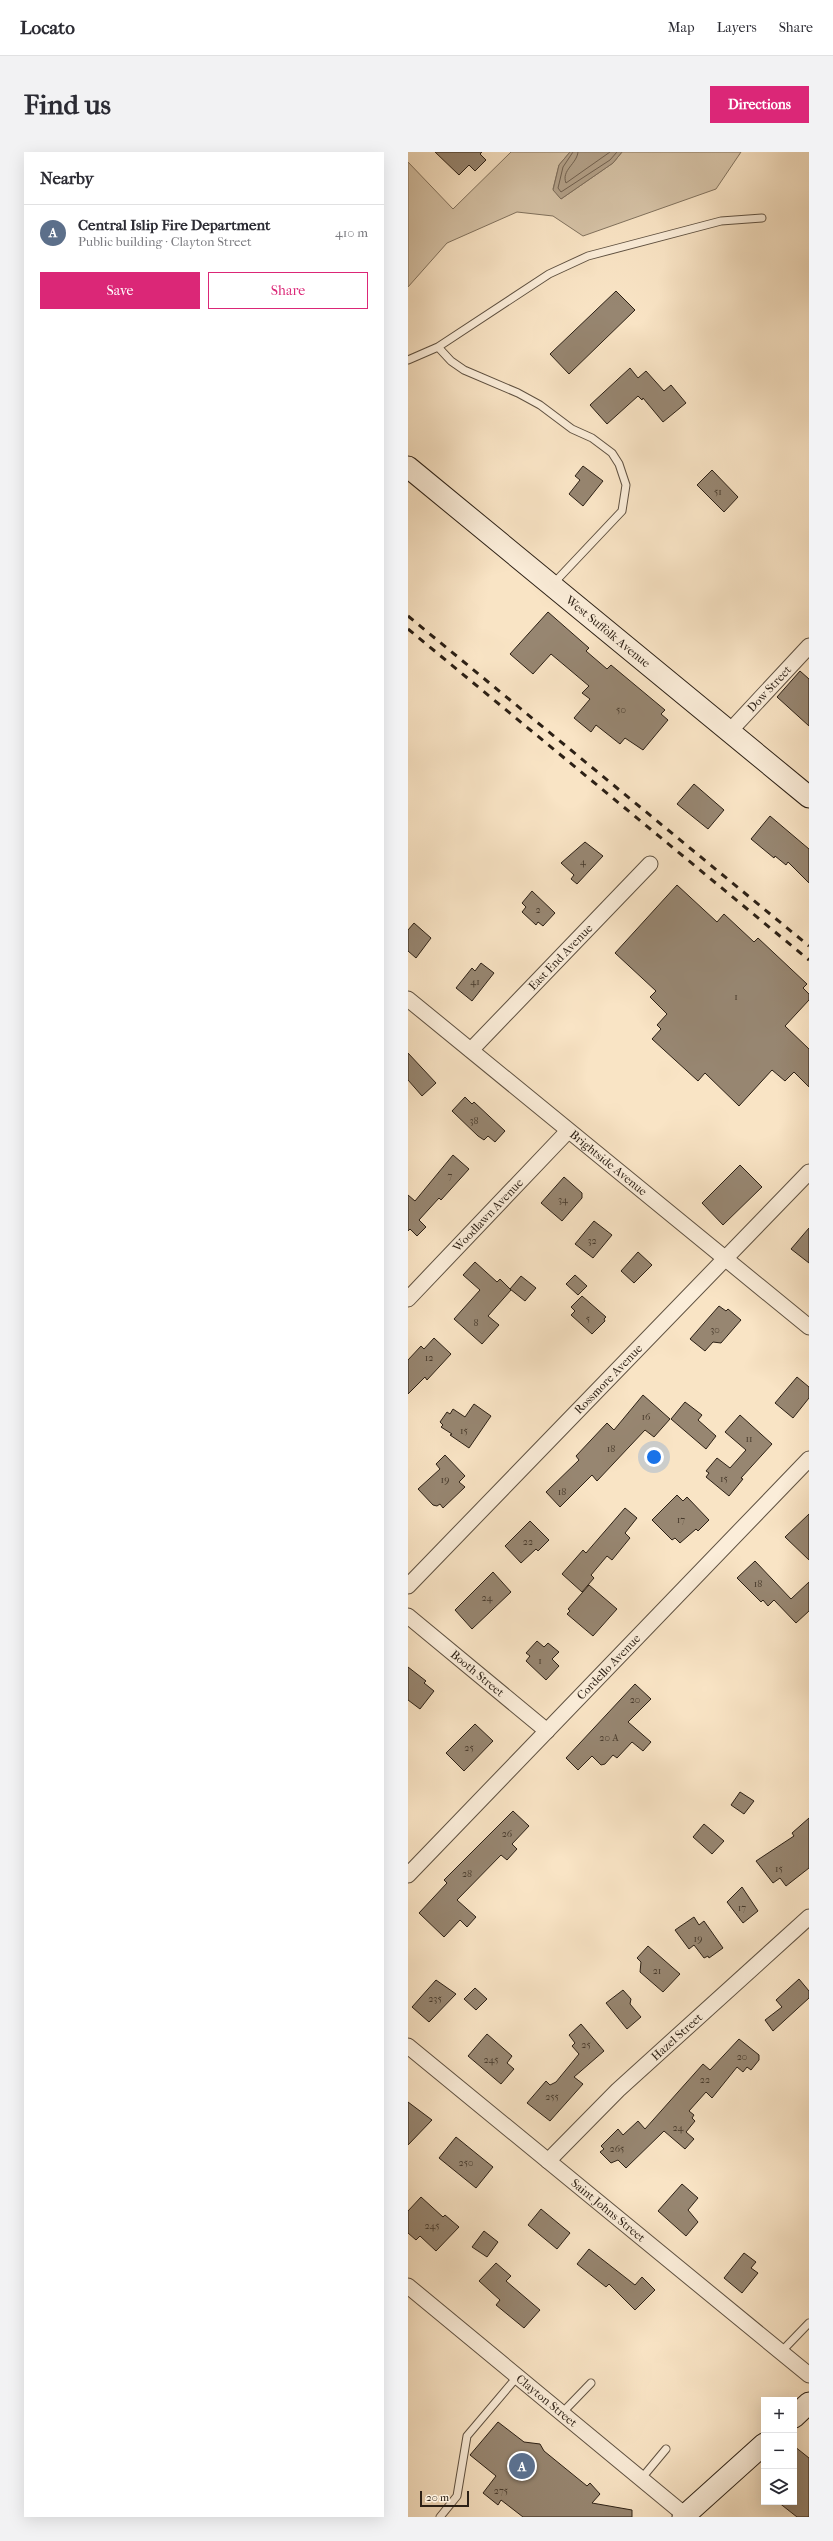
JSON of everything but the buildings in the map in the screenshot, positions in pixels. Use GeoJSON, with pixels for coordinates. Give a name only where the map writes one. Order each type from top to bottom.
{"type":"FeatureCollection","features":[{"type":"Feature","properties":{"kind":"main road","name":"West Suffolk Avenue"},"geometry":{"type":"LineString","coordinates":[[408,467],[809,797]]}},
{"type":"Feature","properties":{"kind":"main road"},"geometry":{"type":"LineString","coordinates":[[797,2414],[809,2403]]}},
{"type":"Feature","properties":{"kind":"main road"},"geometry":{"type":"LineString","coordinates":[[684,2516],[761,2447]]}},
{"type":"Feature","properties":{"kind":"street","name":"Dow Street"},"geometry":{"type":"LineString","coordinates":[[729,732],[809,646]]}},
{"type":"Feature","properties":{"kind":"street","name":"East End Avenue"},"geometry":{"type":"LineString","coordinates":[[471,1050],[650,864]]}},
{"type":"Feature","properties":{"kind":"street","name":"Brightside Avenue"},"geometry":{"type":"LineString","coordinates":[[408,999],[809,1327]]}},
{"type":"Feature","properties":{"kind":"street","name":"Woodlawn Avenue"},"geometry":{"type":"LineString","coordinates":[[408,1299],[568,1131]]}},
{"type":"Feature","properties":{"kind":"street","name":"Rossmore Avenue"},"geometry":{"type":"LineString","coordinates":[[408,1586],[809,1172]]}},
{"type":"Feature","properties":{"kind":"street","name":"Cordello Avenue"},"geometry":{"type":"LineString","coordinates":[[408,1875],[809,1459]]}},
{"type":"Feature","properties":{"kind":"street","name":"Booth Street"},"geometry":{"type":"LineString","coordinates":[[408,1616],[547,1731]]}},
{"type":"Feature","properties":{"kind":"street","name":"Hazel Street"},"geometry":{"type":"LineString","coordinates":[[548,2161],[618,2090],[806,1925]]}},
{"type":"Feature","properties":{"kind":"street","name":"Saint Johns Street"},"geometry":{"type":"LineString","coordinates":[[408,2046],[809,2375]]}},
{"type":"Feature","properties":{"kind":"street","name":"Clayton Street"},"geometry":{"type":"LineString","coordinates":[[408,2286],[684,2516]]}},
{"type":"Feature","properties":{"kind":"lane"},"geometry":{"type":"LineString","coordinates":[[408,360],[438,346],[550,274],[588,256],[721,221],[762,218]]}},
{"type":"Feature","properties":{"kind":"lane"},"geometry":{"type":"LineString","coordinates":[[438,346],[451,361],[464,370],[518,393],[540,405],[572,429],[592,438],[612,453],[619,464],[626,485],[622,510],[551,586]]}},
{"type":"Feature","properties":{"kind":"lane"},"geometry":{"type":"LineString","coordinates":[[781,2352],[809,2323]]}},
{"type":"Feature","properties":{"kind":"lane"},"geometry":{"type":"LineString","coordinates":[[440,2517],[457,2496],[467,2436],[517,2376]]}},
{"type":"Feature","properties":{"kind":"lane"},"geometry":{"type":"LineString","coordinates":[[562,2413],[591,2383]]}},
{"type":"Feature","properties":{"kind":"lane"},"geometry":{"type":"LineString","coordinates":[[641,2479],[666,2449]]}},
{"type":"Feature","properties":{"kind":"shaded area"},"geometry":{"type":"Polygon","coordinates":[[[511,152],[570,152],[559,165],[553,189],[561,199],[613,163],[622,152],[741,152],[716,189],[583,236],[553,216],[517,212],[447,243],[408,287],[408,162],[453,209],[511,152]]]}},
{"type":"Feature","properties":{"kind":"water"},"geometry":{"type":"Polygon","coordinates":[[[570,152],[622,152],[613,163],[561,199],[553,190],[559,165],[570,152]]]}},
{"type":"Feature","properties":{"kind":"railway"},"geometry":{"type":"LineString","coordinates":[[408,616],[809,946]]}},
{"type":"Feature","properties":{"kind":"railway"},"geometry":{"type":"LineString","coordinates":[[408,629],[809,960]]}},
{"type":"Feature","properties":{"kind":"place","name":"Central Islip Fire Department"},"geometry":{"type":"Point","coordinates":[522,2466]}}]}
